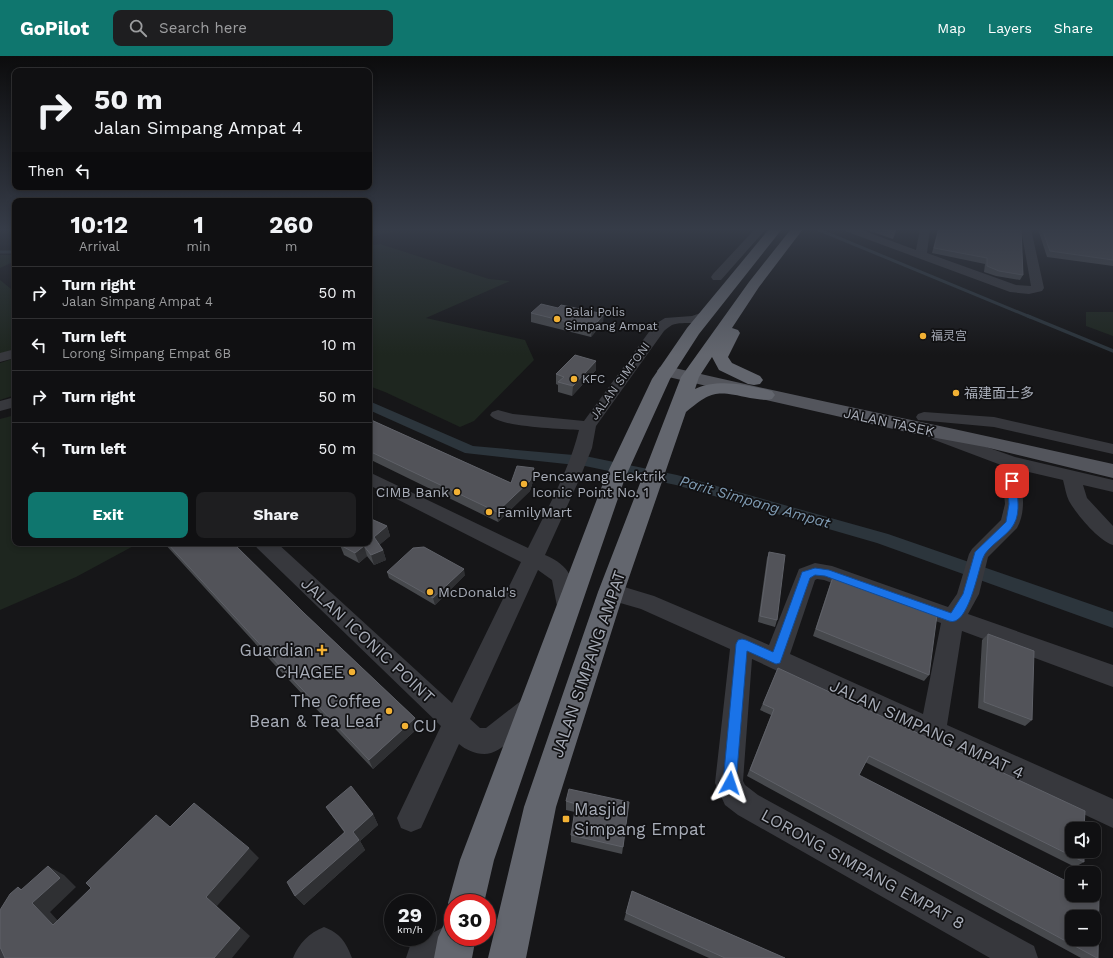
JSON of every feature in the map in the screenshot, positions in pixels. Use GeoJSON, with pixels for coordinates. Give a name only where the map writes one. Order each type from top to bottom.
{"type":"FeatureCollection","features":[{"type":"Feature","properties":{"kind":"highway"},"geometry":{"type":"LineString","coordinates":[[468,894],[477,860],[531,708],[627,448],[669,365],[693,331],[706,316],[727,281],[741,271]]}},
{"type":"Feature","properties":{"kind":"highway"},"geometry":{"type":"LineString","coordinates":[[754,380],[725,366],[720,357],[736,323],[740,307],[754,285],[765,271]]}},
{"type":"Feature","properties":{"kind":"highway","name":"JALAN SIMPANG AMPAT"},"geometry":{"type":"LineString","coordinates":[[507,958],[540,808],[611,592],[678,409],[694,371],[740,307]]}},
{"type":"Feature","properties":{"kind":"highway"},"geometry":{"type":"LineString","coordinates":[[693,331],[718,338]]}},
{"type":"Feature","properties":{"kind":"highway"},"geometry":{"type":"LineString","coordinates":[[678,409],[698,394],[707,390],[719,389],[766,395]]}},
{"type":"Feature","properties":{"kind":"highway"},"geometry":{"type":"LineString","coordinates":[[453,958],[455,946]]}},
{"type":"Feature","properties":{"kind":"main road","name":"JALAN TASEK"},"geometry":{"type":"LineString","coordinates":[[669,365],[694,371],[766,395],[922,423],[1113,460]]}},
{"type":"Feature","properties":{"kind":"main road","name":"JALAN TASEK"},"geometry":{"type":"LineString","coordinates":[[694,371],[754,380],[922,423],[985,441],[1113,471]]}},
{"type":"Feature","properties":{"kind":"street"},"geometry":{"type":"LineString","coordinates":[[722,271],[717,277],[727,281]]}},
{"type":"Feature","properties":{"kind":"street"},"geometry":{"type":"LineString","coordinates":[[965,271],[1014,289],[1029,290],[1038,288],[1035,271]]}},
{"type":"Feature","properties":{"kind":"street"},"geometry":{"type":"LineString","coordinates":[[662,325],[670,321],[694,320],[706,316]]}},
{"type":"Feature","properties":{"kind":"street"},"geometry":{"type":"LineString","coordinates":[[662,325],[693,331]]}},
{"type":"Feature","properties":{"kind":"street","name":"JALAN SIMFONI"},"geometry":{"type":"LineString","coordinates":[[411,818],[570,480],[583,448],[588,426],[662,325]]}},
{"type":"Feature","properties":{"kind":"street"},"geometry":{"type":"LineString","coordinates":[[0,358],[12,354]]}},
{"type":"Feature","properties":{"kind":"street"},"geometry":{"type":"LineString","coordinates":[[0,406],[12,403]]}},
{"type":"Feature","properties":{"kind":"street"},"geometry":{"type":"LineString","coordinates":[[498,415],[511,419],[588,426]]}},
{"type":"Feature","properties":{"kind":"street"},"geometry":{"type":"LineString","coordinates":[[922,423],[994,422],[1113,449]]}},
{"type":"Feature","properties":{"kind":"street"},"geometry":{"type":"LineString","coordinates":[[922,423],[962,443],[1010,462],[1113,486]]}},
{"type":"Feature","properties":{"kind":"street"},"geometry":{"type":"LineString","coordinates":[[933,731],[953,618],[964,603],[968,594],[979,554],[1010,523],[1014,504],[1010,462]]}},
{"type":"Feature","properties":{"kind":"street"},"geometry":{"type":"LineString","coordinates":[[1071,475],[1078,500],[1096,522],[1113,538]]}},
{"type":"Feature","properties":{"kind":"street"},"geometry":{"type":"LineString","coordinates":[[372,479],[533,559],[552,566],[562,578],[568,606]]}},
{"type":"Feature","properties":{"kind":"street","name":"JALAN ICONIC POINT"},"geometry":{"type":"LineString","coordinates":[[267,546],[474,740],[490,741],[531,708]]}},
{"type":"Feature","properties":{"kind":"street"},"geometry":{"type":"LineString","coordinates":[[776,659],[806,575],[815,572],[825,572],[1113,676]]}},
{"type":"Feature","properties":{"kind":"street","name":"JALAN SIMPANG AMPAT 4"},"geometry":{"type":"LineString","coordinates":[[611,592],[646,602],[776,659],[1113,814]]}},
{"type":"Feature","properties":{"kind":"street","name":"LORONG SIMPANG EMPAT 8"},"geometry":{"type":"LineString","coordinates":[[742,644],[730,783],[735,795],[755,809],[1022,958]]}},
{"type":"Feature","properties":{"kind":"street"},"geometry":{"type":"LineString","coordinates":[[309,958],[324,943],[336,958]]}},
{"type":"Feature","properties":{"kind":"street"},"geometry":{"type":"LineString","coordinates":[[422,958],[444,944]]}},
{"type":"Feature","properties":{"kind":"street"},"geometry":{"type":"LineString","coordinates":[[0,952],[3,958]]}},
{"type":"Feature","properties":{"kind":"shaded area"},"geometry":{"type":"Polygon","coordinates":[[[372,271],[464,271],[489,279],[510,281],[426,318],[525,340],[534,360],[474,421],[460,427],[372,387],[372,271]]]}},
{"type":"Feature","properties":{"kind":"shaded area"},"geometry":{"type":"Polygon","coordinates":[[[0,280],[12,290],[12,350],[0,354],[0,280]]]}},
{"type":"Feature","properties":{"kind":"shaded area"},"geometry":{"type":"Polygon","coordinates":[[[1086,312],[1113,312],[1113,336],[1086,326],[1086,312]]]}},
{"type":"Feature","properties":{"kind":"shaded area"},"geometry":{"type":"Polygon","coordinates":[[[12,359],[12,396],[0,400],[0,363],[12,359]]]}},
{"type":"Feature","properties":{"kind":"shaded area"},"geometry":{"type":"Polygon","coordinates":[[[12,416],[12,546],[133,546],[76,577],[0,610],[0,419],[12,416]]]}},
{"type":"Feature","properties":{"kind":"building"},"geometry":{"type":"Polygon","coordinates":[[[1000,271],[1023,271],[1023,275],[1000,271]]]}},
{"type":"Feature","properties":{"kind":"building"},"geometry":{"type":"Polygon","coordinates":[[[541,304],[558,308],[561,305],[604,314],[592,328],[531,313],[541,304]]]}},
{"type":"Feature","properties":{"kind":"building"},"geometry":{"type":"Polygon","coordinates":[[[575,355],[596,361],[573,386],[558,382],[564,377],[556,374],[575,355]]]}},
{"type":"Feature","properties":{"kind":"building"},"geometry":{"type":"Polygon","coordinates":[[[372,420],[511,483],[517,466],[534,468],[530,481],[497,512],[372,452],[372,420]]]}},
{"type":"Feature","properties":{"kind":"building"},"geometry":{"type":"Polygon","coordinates":[[[372,519],[387,526],[374,537],[383,550],[371,555],[364,546],[372,546],[372,519]]]}},
{"type":"Feature","properties":{"kind":"building"},"geometry":{"type":"Polygon","coordinates":[[[170,546],[236,546],[304,613],[415,718],[369,760],[170,546]]]}},
{"type":"Feature","properties":{"kind":"building"},"geometry":{"type":"Polygon","coordinates":[[[342,546],[364,546],[355,553],[342,546]]]}},
{"type":"Feature","properties":{"kind":"building","name":"McDonald's"},"geometry":{"type":"Polygon","coordinates":[[[424,547],[464,569],[433,598],[387,572],[413,548],[424,547]]]}},
{"type":"Feature","properties":{"kind":"building"},"geometry":{"type":"Polygon","coordinates":[[[769,552],[785,555],[777,620],[760,616],[769,552]]]}},
{"type":"Feature","properties":{"kind":"building"},"geometry":{"type":"Polygon","coordinates":[[[833,577],[937,615],[929,675],[816,629],[833,577]]]}},
{"type":"Feature","properties":{"kind":"building"},"geometry":{"type":"Polygon","coordinates":[[[988,634],[1034,651],[1032,720],[984,702],[988,634]]]}},
{"type":"Feature","properties":{"kind":"building"},"geometry":{"type":"Polygon","coordinates":[[[778,668],[1085,811],[1084,822],[1065,822],[1065,853],[869,756],[859,775],[1065,880],[1065,902],[1099,902],[1099,910],[1065,910],[1065,941],[750,770],[774,709],[763,704],[778,668]]]}},
{"type":"Feature","properties":{"kind":"building"},"geometry":{"type":"Polygon","coordinates":[[[351,786],[373,814],[353,832],[359,840],[295,896],[287,882],[345,832],[326,807],[351,786]]]}},
{"type":"Feature","properties":{"kind":"building"},"geometry":{"type":"Polygon","coordinates":[[[569,789],[629,802],[623,847],[571,835],[576,804],[566,801],[569,789]]]}},
{"type":"Feature","properties":{"kind":"building"},"geometry":{"type":"Polygon","coordinates":[[[194,803],[249,848],[206,897],[240,928],[214,958],[5,958],[0,947],[0,910],[10,894],[18,887],[21,890],[48,866],[60,878],[32,903],[53,925],[91,888],[86,883],[156,815],[170,827],[194,803]]]}},
{"type":"Feature","properties":{"kind":"building"},"geometry":{"type":"Polygon","coordinates":[[[1076,858],[1084,858],[1084,862],[1076,858]]]}},
{"type":"Feature","properties":{"kind":"building"},"geometry":{"type":"Polygon","coordinates":[[[632,891],[785,958],[725,958],[626,913],[632,891]]]}},
{"type":"Feature","properties":{"kind":"building"},"geometry":{"type":"Polygon","coordinates":[[[1075,946],[1098,946],[1097,958],[1075,946]]]}},
{"type":"Feature","properties":{"kind":"waterway"},"geometry":{"type":"LineString","coordinates":[[919,271],[1030,317]]}},
{"type":"Feature","properties":{"kind":"waterway"},"geometry":{"type":"LineString","coordinates":[[1028,316],[1113,351]]}},
{"type":"Feature","properties":{"kind":"waterway","name":"Parit Simpang Ampat"},"geometry":{"type":"LineString","coordinates":[[372,406],[470,450],[585,461],[677,480],[882,538],[1113,620]]}},
{"type":"Feature","properties":{"kind":"place","name":"Balai Polis Simpang Ampat"},"geometry":{"type":"Point","coordinates":[557,319]}},
{"type":"Feature","properties":{"kind":"place","name":"福灵宫"},"geometry":{"type":"Point","coordinates":[923,336]}},
{"type":"Feature","properties":{"kind":"place","name":"KFC"},"geometry":{"type":"Point","coordinates":[574,379]}},
{"type":"Feature","properties":{"kind":"place","name":"福建面士多"},"geometry":{"type":"Point","coordinates":[956,393]}},
{"type":"Feature","properties":{"kind":"place","name":"Pencawang Elektrik Iconic Point No. 1"},"geometry":{"type":"Point","coordinates":[524,484]}},
{"type":"Feature","properties":{"kind":"place","name":"CIMB Bank"},"geometry":{"type":"Point","coordinates":[457,492]}},
{"type":"Feature","properties":{"kind":"place","name":"FamilyMart"},"geometry":{"type":"Point","coordinates":[489,512]}},
{"type":"Feature","properties":{"kind":"place","name":"McDonald's"},"geometry":{"type":"Point","coordinates":[430,592]}},
{"type":"Feature","properties":{"kind":"place","name":"Guardian"},"geometry":{"type":"Point","coordinates":[322,650]}},
{"type":"Feature","properties":{"kind":"place","name":"CHAGEE"},"geometry":{"type":"Point","coordinates":[352,672]}},
{"type":"Feature","properties":{"kind":"place","name":"The Coffee Bean & Tea Leaf"},"geometry":{"type":"Point","coordinates":[389,711]}},
{"type":"Feature","properties":{"kind":"place","name":"CU"},"geometry":{"type":"Point","coordinates":[405,726]}},
{"type":"Feature","properties":{"kind":"place","name":"Masjid Simpang Empat"},"geometry":{"type":"Point","coordinates":[566,819]}},
{"type":"Feature","properties":{"kind":"route"},"geometry":{"type":"LineString","coordinates":[[730,783],[742,644],[776,659],[806,575],[815,572],[825,572],[953,618],[964,603],[968,594],[979,554],[1010,523],[1014,504],[1012,481]]}}]}
